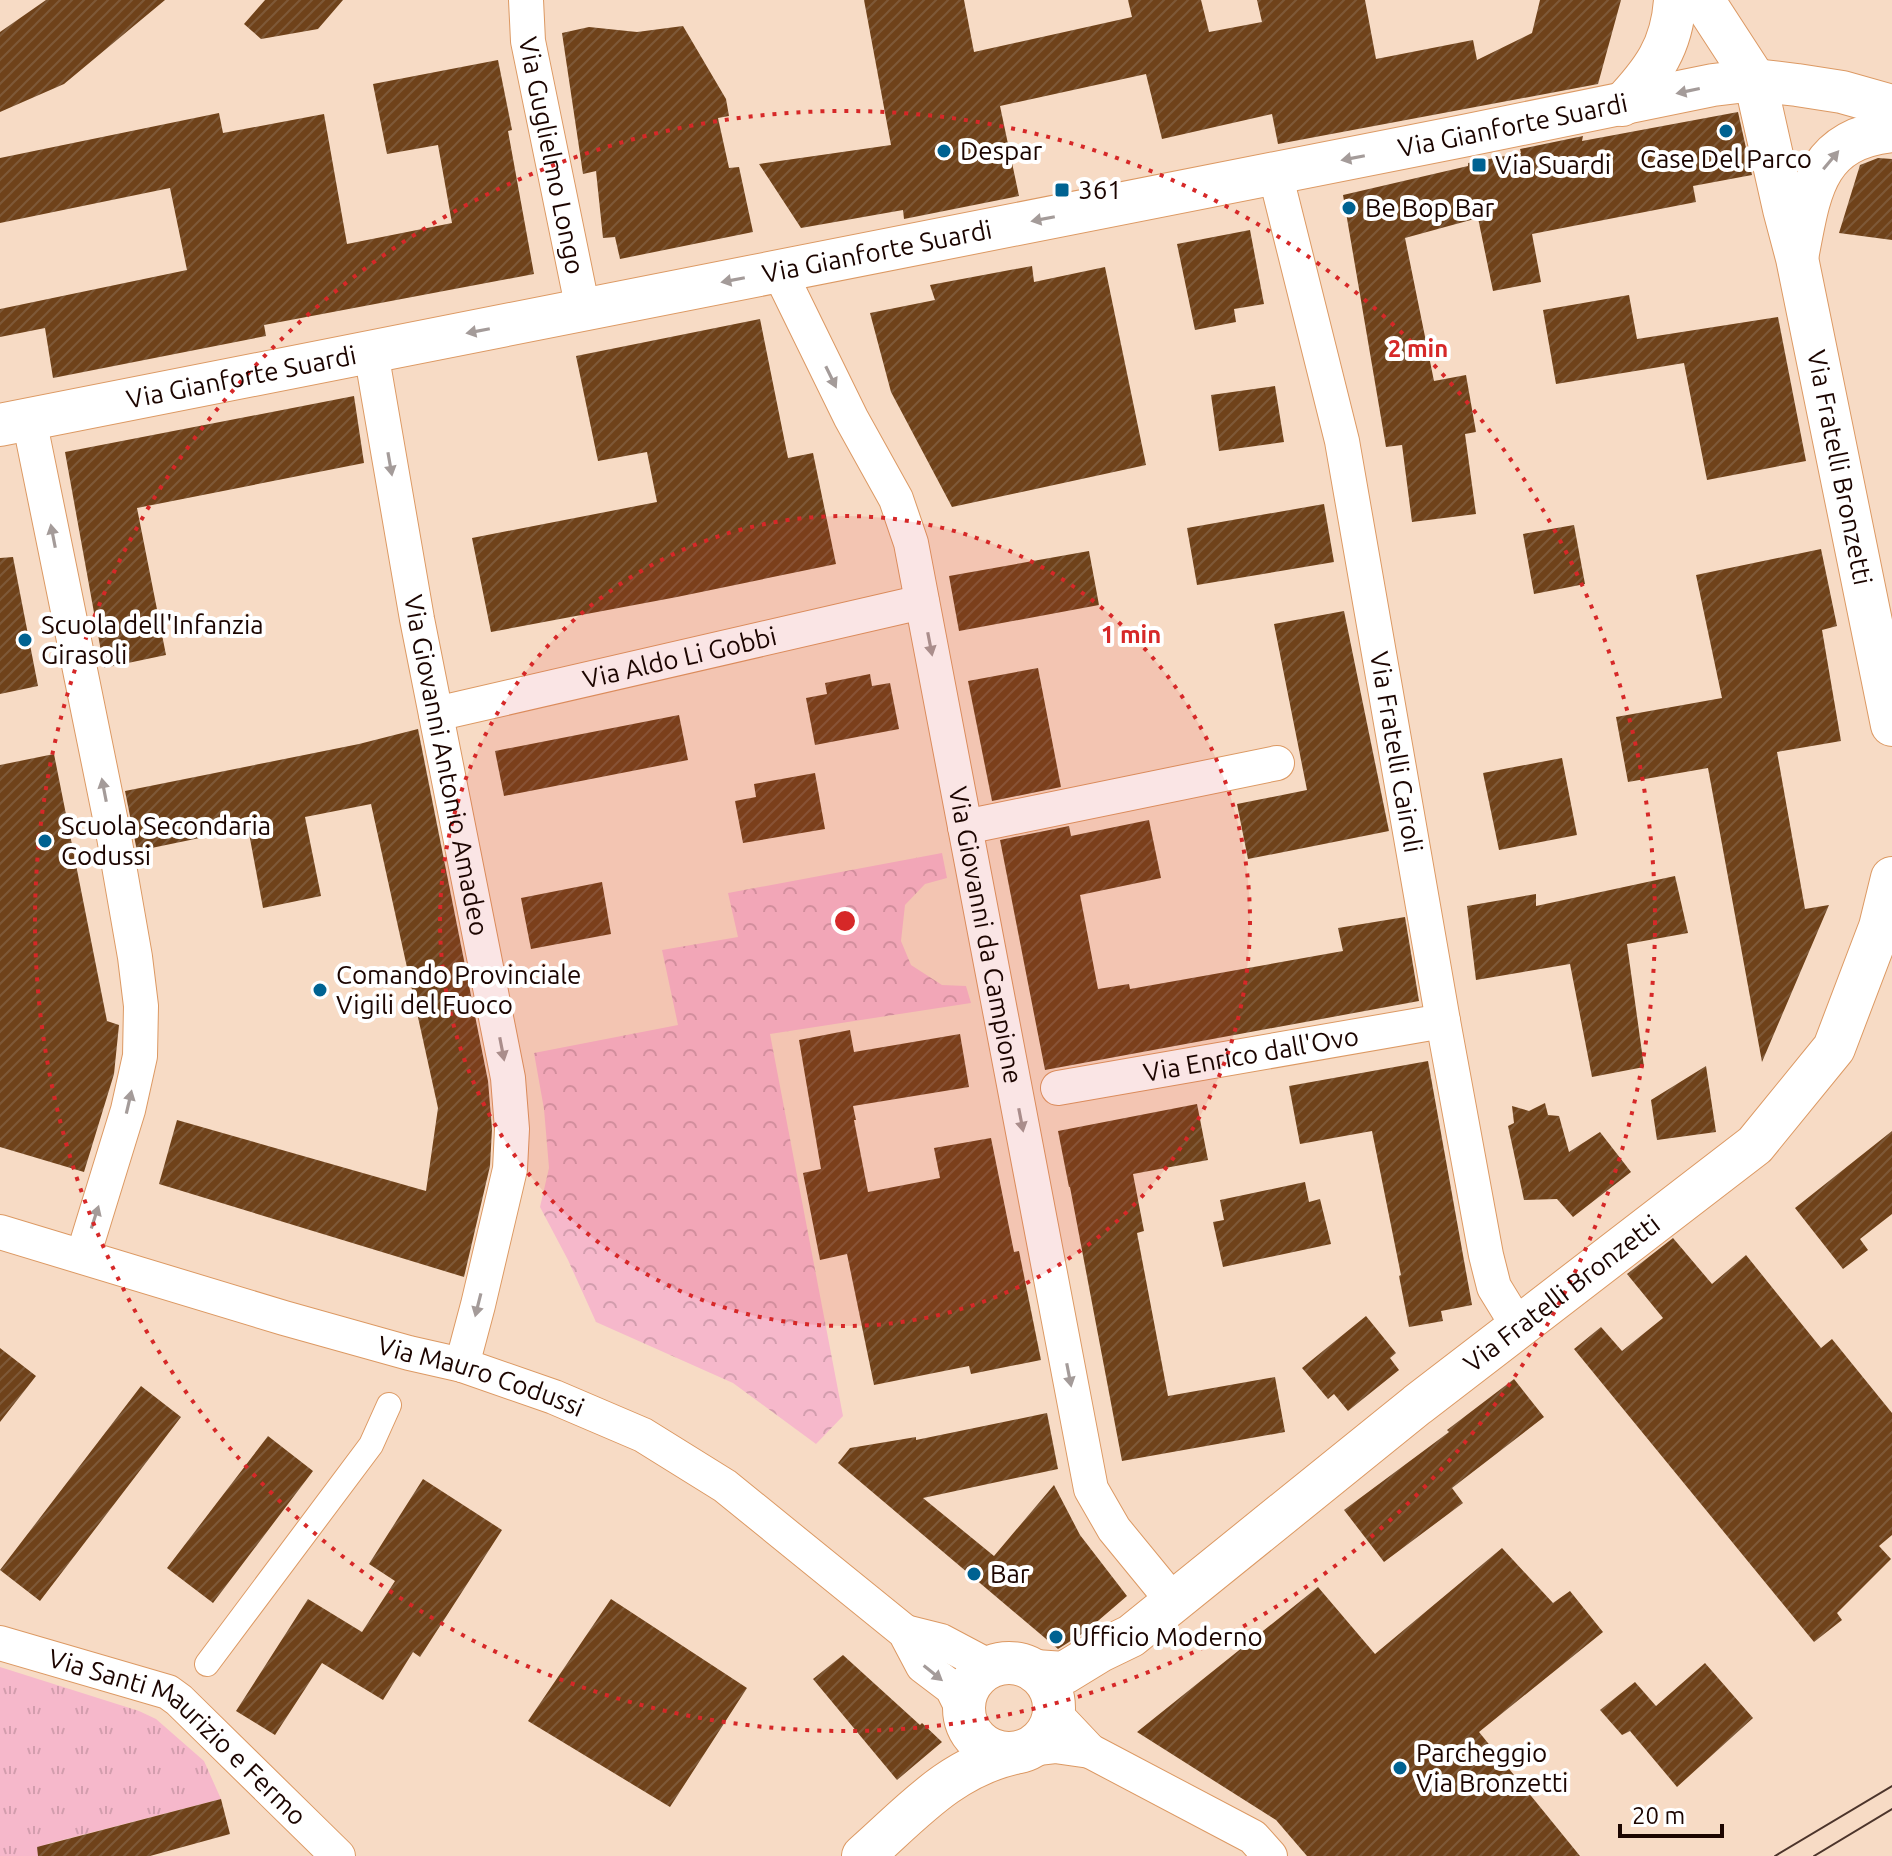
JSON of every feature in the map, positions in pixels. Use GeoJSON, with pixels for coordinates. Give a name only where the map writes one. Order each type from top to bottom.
{"type":"FeatureCollection","features":[{"type":"Feature","properties":{"kind":"street","name":"Via Guglielmo Longo"},"geometry":{"type":"LineString","coordinates":[[526,0],[528,41],[583,310]]}},
{"type":"Feature","properties":{"kind":"street"},"geometry":{"type":"LineString","coordinates":[[1622,105],[1646,79],[1664,51],[1675,0]]}},
{"type":"Feature","properties":{"kind":"street"},"geometry":{"type":"LineString","coordinates":[[1703,0],[1755,80]]}},
{"type":"Feature","properties":{"kind":"street","name":"Via Gianforte Suardi"},"geometry":{"type":"LineString","coordinates":[[15,422],[1713,85],[1755,80],[1842,92],[1892,106]]}},
{"type":"Feature","properties":{"kind":"street","name":"Via Fratelli Bronzetti"},"geometry":{"type":"LineString","coordinates":[[1755,80],[1797,258],[1892,725]]}},
{"type":"Feature","properties":{"kind":"street","name":"Via Fratelli Bronzetti"},"geometry":{"type":"LineString","coordinates":[[1797,258],[1817,179],[1831,155],[1852,141],[1892,131]]}},
{"type":"Feature","properties":{"kind":"street","name":"Via Fratelli Cairoli"},"geometry":{"type":"LineString","coordinates":[[1275,173],[1342,441],[1443,1021],[1494,1287],[1518,1326]]}},
{"type":"Feature","properties":{"kind":"street","name":"Via Giovanni da Campione"},"geometry":{"type":"LineString","coordinates":[[779,271],[851,418],[896,499],[911,543],[1091,1489],[1114,1529],[1173,1601]]}},
{"type":"Feature","properties":{"kind":"street","name":"Via Giovanni Antonio Amadeo"},"geometry":{"type":"LineString","coordinates":[[371,352],[414,604],[508,1078],[512,1129],[510,1169],[462,1365]]}},
{"type":"Feature","properties":{"kind":"street"},"geometry":{"type":"LineString","coordinates":[[15,422],[114,837],[141,1006],[140,1056],[128,1110],[83,1256]]}},
{"type":"Feature","properties":{"kind":"street","name":"Via Aldo Li Gobbi"},"geometry":{"type":"LineString","coordinates":[[436,714],[922,602]]}},
{"type":"Feature","properties":{"kind":"street"},"geometry":{"type":"LineString","coordinates":[[965,827],[1277,763]]}},
{"type":"Feature","properties":{"kind":"street","name":"Via Fratelli Bronzetti"},"geometry":{"type":"LineString","coordinates":[[1035,1671],[1064,1673],[1131,1636],[1518,1326],[1755,1145],[1834,1048],[1880,927],[1892,878]]}},
{"type":"Feature","properties":{"kind":"street","name":"Via Enrico dall'Ovo"},"geometry":{"type":"LineString","coordinates":[[1058,1088],[1443,1021]]}},
{"type":"Feature","properties":{"kind":"street","name":"Via Mauro Codussi"},"geometry":{"type":"LineString","coordinates":[[0,1232],[284,1318],[462,1365],[554,1397],[643,1435],[725,1486],[905,1632],[923,1666],[952,1688],[965,1716]]}},
{"type":"Feature","properties":{"kind":"street"},"geometry":{"type":"LineString","coordinates":[[207,1664],[371,1445],[389,1405]]}},
{"type":"Feature","properties":{"kind":"street","name":"Via Mauro Codussi"},"geometry":{"type":"LineString","coordinates":[[905,1632],[941,1641],[990,1667]]}},
{"type":"Feature","properties":{"kind":"street","name":"Via Fratelli Bronzetti"},"geometry":{"type":"LineString","coordinates":[[1055,1713],[1083,1697],[1114,1669],[1131,1636]]}},
{"type":"Feature","properties":{"kind":"street","name":"Via Santi Maurizio e Fermo"},"geometry":{"type":"LineString","coordinates":[[0,1643],[168,1692],[338,1856]]}},
{"type":"Feature","properties":{"kind":"street"},"geometry":{"type":"LineString","coordinates":[[863,1856],[944,1785],[976,1765],[1039,1743],[1052,1725],[1055,1713],[1050,1688],[1035,1671],[1013,1662],[990,1667],[973,1681],[964,1702],[965,1747],[944,1785]]}},
{"type":"Feature","properties":{"kind":"street"},"geometry":{"type":"LineString","coordinates":[[1055,1713],[1090,1751],[1253,1837],[1270,1856]]}},
{"type":"Feature","properties":{"kind":"street"},"geometry":{"type":"LineString","coordinates":[[965,1716],[971,1732],[979,1741],[1001,1752],[1055,1746],[1090,1751]]}},
{"type":"Feature","properties":{"kind":"green space"},"geometry":{"type":"Polygon","coordinates":[[[942,853],[947,878],[925,884],[905,905],[901,941],[911,965],[942,985],[966,986],[971,1003],[770,1034],[843,1416],[816,1444],[733,1383],[596,1322],[540,1207],[549,1168],[544,1109],[534,1053],[678,1025],[662,950],[738,937],[728,893],[942,853]]]}},
{"type":"Feature","properties":{"kind":"green space"},"geometry":{"type":"Polygon","coordinates":[[[0,1667],[156,1719],[204,1761],[221,1799],[47,1844],[53,1856],[0,1856],[0,1667]]]}},
{"type":"Feature","properties":{"kind":"building"},"geometry":{"type":"Polygon","coordinates":[[[46,0],[165,0],[64,84],[0,112],[0,32],[46,0]]]}},
{"type":"Feature","properties":{"kind":"building"},"geometry":{"type":"Polygon","coordinates":[[[265,0],[343,0],[318,29],[261,39],[244,24],[265,0]]]}},
{"type":"Feature","properties":{"kind":"building"},"geometry":{"type":"Polygon","coordinates":[[[864,0],[964,0],[974,52],[1132,17],[1128,0],[1201,0],[1209,32],[1262,22],[1257,0],[1365,0],[1376,59],[1473,40],[1477,60],[1532,33],[1540,0],[1621,0],[1598,84],[1278,144],[1272,114],[1162,139],[1146,74],[1000,106],[1019,196],[904,219],[903,210],[801,228],[759,164],[891,145],[864,0]]]}},
{"type":"Feature","properties":{"kind":"building"},"geometry":{"type":"Polygon","coordinates":[[[683,26],[726,99],[729,116],[718,118],[729,168],[739,167],[753,232],[620,259],[615,237],[603,238],[596,171],[583,174],[562,33],[589,27],[637,32],[683,26]]]}},
{"type":"Feature","properties":{"kind":"building"},"geometry":{"type":"Polygon","coordinates":[[[498,60],[534,274],[264,325],[266,336],[53,378],[45,328],[0,337],[0,309],[187,270],[170,188],[0,223],[0,158],[219,113],[223,133],[324,114],[347,244],[452,223],[438,145],[387,154],[373,84],[498,60]]]}},
{"type":"Feature","properties":{"kind":"building"},"geometry":{"type":"Polygon","coordinates":[[[1738,112],[1752,175],[1693,186],[1696,202],[1532,234],[1541,282],[1493,291],[1478,218],[1405,238],[1434,381],[1466,375],[1476,432],[1465,434],[1476,514],[1412,522],[1402,445],[1386,447],[1343,195],[1468,166],[1468,163],[1521,153],[1520,149],[1583,136],[1582,141],[1738,112]]]}},
{"type":"Feature","properties":{"kind":"building"},"geometry":{"type":"Polygon","coordinates":[[[1878,158],[1892,159],[1892,240],[1839,233],[1860,165],[1878,158]]]}},
{"type":"Feature","properties":{"kind":"building"},"geometry":{"type":"Polygon","coordinates":[[[1250,230],[1264,304],[1234,309],[1236,322],[1195,330],[1177,244],[1250,230]]]}},
{"type":"Feature","properties":{"kind":"building"},"geometry":{"type":"Polygon","coordinates":[[[1032,266],[1034,282],[1105,267],[1146,465],[952,507],[891,392],[870,313],[935,300],[930,285],[1032,266]]]}},
{"type":"Feature","properties":{"kind":"building"},"geometry":{"type":"Polygon","coordinates":[[[1629,295],[1637,339],[1778,317],[1806,461],[1707,480],[1684,363],[1556,384],[1543,310],[1629,295]]]}},
{"type":"Feature","properties":{"kind":"building"},"geometry":{"type":"Polygon","coordinates":[[[760,319],[788,458],[813,453],[836,564],[491,632],[472,538],[657,502],[647,452],[598,461],[576,356],[760,319]]]}},
{"type":"Feature","properties":{"kind":"building"},"geometry":{"type":"Polygon","coordinates":[[[1275,386],[1284,442],[1219,451],[1211,395],[1275,386]]]}},
{"type":"Feature","properties":{"kind":"building"},"geometry":{"type":"Polygon","coordinates":[[[354,396],[364,463],[137,508],[166,655],[104,668],[65,452],[354,396]]]}},
{"type":"Feature","properties":{"kind":"building"},"geometry":{"type":"Polygon","coordinates":[[[1324,504],[1334,562],[1197,585],[1187,528],[1324,504]]]}},
{"type":"Feature","properties":{"kind":"building"},"geometry":{"type":"Polygon","coordinates":[[[1574,525],[1585,584],[1534,594],[1523,534],[1574,525]]]}},
{"type":"Feature","properties":{"kind":"building"},"geometry":{"type":"Polygon","coordinates":[[[1821,549],[1837,626],[1822,630],[1841,741],[1777,752],[1805,909],[1829,905],[1762,1062],[1708,768],[1628,782],[1616,717],[1722,698],[1696,575],[1821,549]]]}},
{"type":"Feature","properties":{"kind":"building"},"geometry":{"type":"Polygon","coordinates":[[[1089,551],[1099,605],[959,631],[949,576],[1089,551]]]}},
{"type":"Feature","properties":{"kind":"building"},"geometry":{"type":"Polygon","coordinates":[[[13,557],[38,686],[0,694],[0,558],[13,557]]]}},
{"type":"Feature","properties":{"kind":"building"},"geometry":{"type":"Polygon","coordinates":[[[1344,611],[1389,831],[1248,859],[1237,804],[1307,790],[1274,624],[1344,611]]]}},
{"type":"Feature","properties":{"kind":"building"},"geometry":{"type":"Polygon","coordinates":[[[1038,668],[1061,787],[992,801],[968,681],[1038,668]]]}},
{"type":"Feature","properties":{"kind":"building"},"geometry":{"type":"Polygon","coordinates":[[[870,674],[872,686],[890,683],[899,729],[815,745],[806,698],[827,694],[825,683],[870,674]]]}},
{"type":"Feature","properties":{"kind":"building"},"geometry":{"type":"Polygon","coordinates":[[[679,715],[688,760],[504,796],[495,751],[679,715]]]}},
{"type":"Feature","properties":{"kind":"building"},"geometry":{"type":"Polygon","coordinates":[[[418,729],[488,1081],[492,1129],[490,1166],[464,1277],[159,1184],[177,1120],[426,1191],[438,1108],[371,804],[305,817],[321,896],[263,908],[248,828],[137,851],[125,791],[359,744],[418,729]]]}},
{"type":"Feature","properties":{"kind":"building","name":"Scuola Secondaria Codussi"},"geometry":{"type":"Polygon","coordinates":[[[54,754],[107,1021],[119,1025],[114,1074],[84,1172],[0,1147],[0,765],[54,754]]]}},
{"type":"Feature","properties":{"kind":"building"},"geometry":{"type":"Polygon","coordinates":[[[1562,758],[1577,835],[1499,850],[1483,773],[1562,758]]]}},
{"type":"Feature","properties":{"kind":"building"},"geometry":{"type":"Polygon","coordinates":[[[815,773],[825,829],[743,843],[735,801],[756,797],[754,784],[815,773]]]}},
{"type":"Feature","properties":{"kind":"building"},"geometry":{"type":"Polygon","coordinates":[[[1149,820],[1161,878],[1080,895],[1098,989],[1129,984],[1130,989],[1343,951],[1338,928],[1405,917],[1419,1001],[1045,1070],[1000,840],[1069,826],[1071,836],[1149,820]]]}},
{"type":"Feature","properties":{"kind":"building"},"geometry":{"type":"Polygon","coordinates":[[[1675,876],[1688,933],[1627,944],[1644,1067],[1592,1077],[1570,964],[1476,980],[1467,906],[1536,894],[1536,906],[1675,876]]]}},
{"type":"Feature","properties":{"kind":"building"},"geometry":{"type":"Polygon","coordinates":[[[602,882],[611,934],[531,949],[521,898],[602,882]]]}},
{"type":"Feature","properties":{"kind":"building"},"geometry":{"type":"Polygon","coordinates":[[[850,1030],[854,1052],[960,1034],[969,1087],[853,1106],[868,1192],[940,1178],[934,1148],[991,1138],[1014,1252],[1019,1251],[1041,1360],[971,1374],[969,1366],[874,1385],[847,1254],[820,1260],[803,1173],[821,1169],[799,1040],[850,1030]]]}},
{"type":"Feature","properties":{"kind":"building"},"geometry":{"type":"Polygon","coordinates":[[[1428,1061],[1472,1305],[1441,1311],[1443,1321],[1409,1327],[1372,1131],[1300,1144],[1289,1086],[1428,1061]]]}},
{"type":"Feature","properties":{"kind":"building"},"geometry":{"type":"Polygon","coordinates":[[[1706,1066],[1716,1132],[1657,1140],[1651,1100],[1706,1066]]]}},
{"type":"Feature","properties":{"kind":"building"},"geometry":{"type":"Polygon","coordinates":[[[1545,1103],[1548,1115],[1559,1116],[1569,1152],[1600,1132],[1631,1172],[1573,1217],[1557,1199],[1524,1200],[1508,1126],[1514,1123],[1512,1106],[1529,1111],[1545,1103]]]}},
{"type":"Feature","properties":{"kind":"building"},"geometry":{"type":"Polygon","coordinates":[[[1197,1104],[1208,1160],[1133,1174],[1144,1231],[1137,1233],[1168,1396],[1275,1377],[1285,1432],[1122,1461],[1058,1131],[1197,1104]]]}},
{"type":"Feature","properties":{"kind":"building"},"geometry":{"type":"Polygon","coordinates":[[[1892,1131],[1892,1214],[1860,1239],[1868,1250],[1843,1269],[1795,1208],[1892,1131]]]}},
{"type":"Feature","properties":{"kind":"building"},"geometry":{"type":"Polygon","coordinates":[[[1305,1182],[1309,1202],[1320,1199],[1331,1244],[1223,1267],[1213,1222],[1224,1220],[1220,1200],[1305,1182]]]}},
{"type":"Feature","properties":{"kind":"building"},"geometry":{"type":"Polygon","coordinates":[[[1673,1238],[1712,1284],[1746,1255],[1821,1348],[1832,1339],[1892,1413],[1892,1535],[1879,1546],[1891,1559],[1837,1613],[1842,1620],[1814,1642],[1574,1349],[1601,1327],[1622,1351],[1663,1318],[1627,1274],[1673,1238]]]}},
{"type":"Feature","properties":{"kind":"building"},"geometry":{"type":"Polygon","coordinates":[[[1366,1316],[1396,1353],[1390,1358],[1399,1370],[1348,1411],[1334,1394],[1328,1399],[1302,1368],[1366,1316]]]}},
{"type":"Feature","properties":{"kind":"building"},"geometry":{"type":"Polygon","coordinates":[[[0,1348],[36,1376],[0,1422],[0,1348]]]}},
{"type":"Feature","properties":{"kind":"building"},"geometry":{"type":"Polygon","coordinates":[[[1514,1379],[1544,1417],[1452,1488],[1463,1503],[1384,1562],[1344,1510],[1514,1379]]]}},
{"type":"Feature","properties":{"kind":"building"},"geometry":{"type":"Polygon","coordinates":[[[141,1386],[181,1417],[40,1601],[0,1570],[141,1386]]]}},
{"type":"Feature","properties":{"kind":"building"},"geometry":{"type":"Polygon","coordinates":[[[1047,1413],[1058,1469],[923,1498],[994,1556],[1054,1485],[1080,1535],[1127,1596],[1085,1632],[1058,1649],[838,1463],[850,1448],[916,1437],[916,1440],[1047,1413]]]}},
{"type":"Feature","properties":{"kind":"building"},"geometry":{"type":"Polygon","coordinates":[[[268,1436],[313,1471],[213,1603],[167,1568],[268,1436]]]}},
{"type":"Feature","properties":{"kind":"building"},"geometry":{"type":"Polygon","coordinates":[[[423,1479],[502,1530],[420,1657],[413,1652],[383,1700],[322,1663],[275,1735],[236,1711],[308,1599],[362,1632],[395,1581],[369,1564],[423,1479]]]}},
{"type":"Feature","properties":{"kind":"building"},"geometry":{"type":"Polygon","coordinates":[[[1502,1548],[1553,1603],[1570,1591],[1603,1632],[1479,1732],[1580,1856],[1307,1856],[1276,1820],[1137,1732],[1318,1587],[1375,1654],[1502,1548]]]}},
{"type":"Feature","properties":{"kind":"building"},"geometry":{"type":"Polygon","coordinates":[[[611,1599],[747,1688],[670,1807],[528,1721],[611,1599]]]}},
{"type":"Feature","properties":{"kind":"building"},"geometry":{"type":"Polygon","coordinates":[[[843,1655],[942,1742],[897,1780],[813,1679],[843,1655]]]}},
{"type":"Feature","properties":{"kind":"building"},"geometry":{"type":"Polygon","coordinates":[[[1705,1663],[1753,1718],[1677,1787],[1630,1731],[1622,1735],[1600,1710],[1635,1682],[1656,1706],[1705,1663]]]}},
{"type":"Feature","properties":{"kind":"building"},"geometry":{"type":"Polygon","coordinates":[[[221,1799],[230,1834],[150,1856],[38,1856],[37,1847],[221,1799]]]}},
{"type":"Feature","properties":{"kind":"tram line"},"geometry":{"type":"LineString","coordinates":[[1775,1856],[1892,1786]]}},
{"type":"Feature","properties":{"kind":"tram line"},"geometry":{"type":"LineString","coordinates":[[1814,1856],[1892,1809]]}},
{"type":"Feature","properties":{"kind":"place","name":"Case Del Parco"},"geometry":{"type":"Point","coordinates":[1726,131]}},
{"type":"Feature","properties":{"kind":"place","name":"Despar"},"geometry":{"type":"Point","coordinates":[944,151]}},
{"type":"Feature","properties":{"kind":"place","name":"Via Suardi"},"geometry":{"type":"Point","coordinates":[1479,165]}},
{"type":"Feature","properties":{"kind":"place","name":"361"},"geometry":{"type":"Point","coordinates":[1062,190]}},
{"type":"Feature","properties":{"kind":"place","name":"Be Bop Bar"},"geometry":{"type":"Point","coordinates":[1349,208]}},
{"type":"Feature","properties":{"kind":"place","name":"Scuola dell'Infanzia Girasoli"},"geometry":{"type":"Point","coordinates":[25,640]}},
{"type":"Feature","properties":{"kind":"place","name":"Scuola Secondaria Codussi"},"geometry":{"type":"Point","coordinates":[45,841]}},
{"type":"Feature","properties":{"kind":"place","name":"Comando Provinciale Vigili del Fuoco"},"geometry":{"type":"Point","coordinates":[320,990]}},
{"type":"Feature","properties":{"kind":"place","name":"Bar"},"geometry":{"type":"Point","coordinates":[974,1574]}},
{"type":"Feature","properties":{"kind":"place","name":"Ufficio Moderno"},"geometry":{"type":"Point","coordinates":[1056,1637]}},
{"type":"Feature","properties":{"kind":"place","name":"Parcheggio Via Bronzetti"},"geometry":{"type":"Point","coordinates":[1400,1768]}}]}
